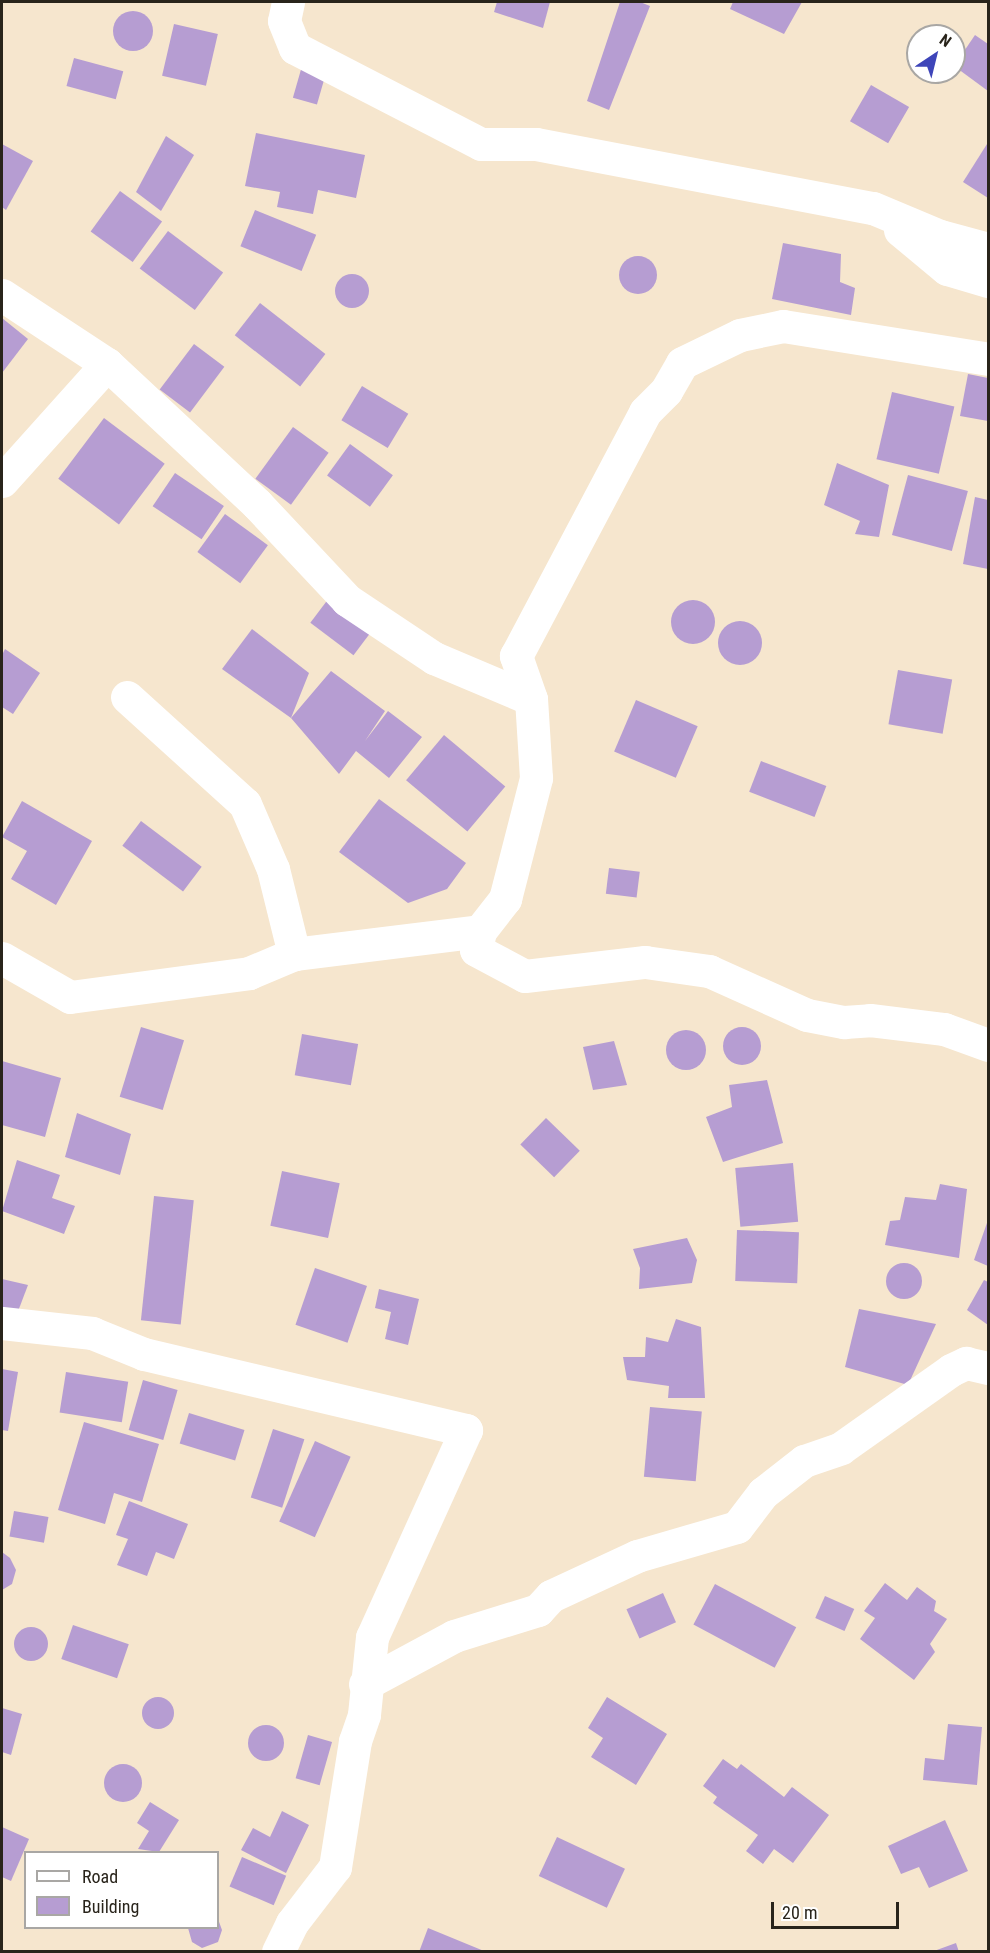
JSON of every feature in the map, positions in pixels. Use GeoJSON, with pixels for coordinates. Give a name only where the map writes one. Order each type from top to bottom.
{"type":"FeatureCollection","features":[{"type":"Feature","properties":{"kind":"street"},"geometry":{"type":"LineString","coordinates":[[288,2],[285,21],[295,48],[481,144],[536,144],[873,208],[940,236],[988,249]]}},
{"type":"Feature","properties":{"kind":"street"},"geometry":{"type":"LineString","coordinates":[[873,208],[947,269],[988,281]]}},
{"type":"Feature","properties":{"kind":"street"},"geometry":{"type":"LineString","coordinates":[[2,295],[107,364],[257,504],[347,600],[434,658],[531,699]]}},
{"type":"Feature","properties":{"kind":"street"},"geometry":{"type":"LineString","coordinates":[[988,359],[783,326],[740,335],[682,363],[666,391],[645,412],[516,656],[531,699],[536,778],[505,899],[480,931],[476,950],[525,976],[645,962],[709,971],[807,1015],[844,1022],[870,1020],[944,1029],[988,1045]]}},
{"type":"Feature","properties":{"kind":"street"},"geometry":{"type":"LineString","coordinates":[[2,481],[107,364]]}},
{"type":"Feature","properties":{"kind":"street"},"geometry":{"type":"LineString","coordinates":[[127,697],[245,804],[273,869],[294,954]]}},
{"type":"Feature","properties":{"kind":"street"},"geometry":{"type":"LineString","coordinates":[[2,958],[69,997],[249,973],[294,954],[480,931]]}},
{"type":"Feature","properties":{"kind":"street"},"geometry":{"type":"LineString","coordinates":[[2,1323],[92,1333],[144,1354],[466,1430],[372,1637],[365,1684],[364,1715],[355,1741],[336,1867],[292,1923],[278,1952]]}},
{"type":"Feature","properties":{"kind":"street"},"geometry":{"type":"LineString","coordinates":[[365,1684],[454,1636],[538,1610],[551,1596],[637,1556],[736,1527],[763,1493],[804,1461],[841,1448],[951,1370],[966,1363],[988,1368]]}},
{"type":"Feature","properties":{"kind":"building"},"geometry":{"type":"Polygon","coordinates":[[[497,2],[550,2],[543,28],[494,12],[497,2]]]}},
{"type":"Feature","properties":{"kind":"building"},"geometry":{"type":"Polygon","coordinates":[[[620,2],[640,2],[650,6],[609,110],[587,101],[620,2]]]}},
{"type":"Feature","properties":{"kind":"building"},"geometry":{"type":"Polygon","coordinates":[[[733,2],[802,2],[784,34],[730,9],[733,2]]]}},
{"type":"Feature","properties":{"kind":"building"},"geometry":{"type":"Polygon","coordinates":[[[133,11],[147,17],[153,31],[147,45],[133,51],[119,45],[113,31],[119,17],[133,11]]]}},
{"type":"Feature","properties":{"kind":"building"},"geometry":{"type":"Polygon","coordinates":[[[174,24],[218,34],[206,86],[162,76],[174,24]]]}},
{"type":"Feature","properties":{"kind":"building"},"geometry":{"type":"Polygon","coordinates":[[[975,35],[988,44],[988,91],[966,75],[966,48],[975,35]]]}},
{"type":"Feature","properties":{"kind":"building"},"geometry":{"type":"Polygon","coordinates":[[[74,58],[123,71],[116,99],[66,86],[74,58]]]}},
{"type":"Feature","properties":{"kind":"building"},"geometry":{"type":"Polygon","coordinates":[[[302,66],[326,73],[317,105],[293,98],[302,66]]]}},
{"type":"Feature","properties":{"kind":"building"},"geometry":{"type":"Polygon","coordinates":[[[871,85],[909,107],[888,143],[850,121],[871,85]]]}},
{"type":"Feature","properties":{"kind":"building"},"geometry":{"type":"Polygon","coordinates":[[[256,133],[365,155],[356,198],[318,190],[313,214],[277,207],[280,192],[245,186],[256,133]]]}},
{"type":"Feature","properties":{"kind":"building"},"geometry":{"type":"Polygon","coordinates":[[[166,136],[194,155],[161,211],[136,192],[166,136]]]}},
{"type":"Feature","properties":{"kind":"building"},"geometry":{"type":"Polygon","coordinates":[[[2,144],[33,161],[6,210],[2,207],[2,144]]]}},
{"type":"Feature","properties":{"kind":"building"},"geometry":{"type":"Polygon","coordinates":[[[988,145],[988,198],[963,182],[988,145]]]}},
{"type":"Feature","properties":{"kind":"building"},"geometry":{"type":"Polygon","coordinates":[[[120,191],[162,222],[133,262],[91,231],[120,191]]]}},
{"type":"Feature","properties":{"kind":"building"},"geometry":{"type":"Polygon","coordinates":[[[255,210],[316,235],[302,271],[240,246],[255,210]]]}},
{"type":"Feature","properties":{"kind":"building"},"geometry":{"type":"Polygon","coordinates":[[[168,231],[223,273],[195,310],[140,269],[168,231]]]}},
{"type":"Feature","properties":{"kind":"building"},"geometry":{"type":"Polygon","coordinates":[[[783,243],[841,254],[840,282],[855,288],[851,315],[772,299],[783,243]]]}},
{"type":"Feature","properties":{"kind":"building"},"geometry":{"type":"Polygon","coordinates":[[[638,256],[651,262],[657,275],[651,288],[638,294],[625,288],[619,275],[625,262],[638,256]]]}},
{"type":"Feature","properties":{"kind":"building"},"geometry":{"type":"Polygon","coordinates":[[[352,274],[364,279],[369,291],[364,303],[352,308],[340,303],[335,291],[340,279],[352,274]]]}},
{"type":"Feature","properties":{"kind":"building"},"geometry":{"type":"Polygon","coordinates":[[[260,303],[325,354],[300,386],[235,335],[260,303]]]}},
{"type":"Feature","properties":{"kind":"building"},"geometry":{"type":"Polygon","coordinates":[[[2,318],[28,339],[2,373],[2,318]]]}},
{"type":"Feature","properties":{"kind":"building"},"geometry":{"type":"Polygon","coordinates":[[[194,344],[224,367],[190,412],[160,390],[194,344]]]}},
{"type":"Feature","properties":{"kind":"building"},"geometry":{"type":"Polygon","coordinates":[[[968,374],[988,378],[988,421],[960,416],[968,374]]]}},
{"type":"Feature","properties":{"kind":"building"},"geometry":{"type":"Polygon","coordinates":[[[362,386],[408,414],[388,448],[341,420],[362,386]]]}},
{"type":"Feature","properties":{"kind":"building"},"geometry":{"type":"Polygon","coordinates":[[[892,392],[954,406],[939,474],[876,459],[892,392]]]}},
{"type":"Feature","properties":{"kind":"building"},"geometry":{"type":"Polygon","coordinates":[[[104,418],[165,464],[119,524],[58,479],[104,418]]]}},
{"type":"Feature","properties":{"kind":"building"},"geometry":{"type":"Polygon","coordinates":[[[293,427],[329,453],[291,505],[255,479],[293,427]]]}},
{"type":"Feature","properties":{"kind":"building"},"geometry":{"type":"Polygon","coordinates":[[[350,444],[393,475],[370,507],[327,476],[350,444]]]}},
{"type":"Feature","properties":{"kind":"building"},"geometry":{"type":"Polygon","coordinates":[[[837,463],[889,485],[879,537],[855,534],[860,521],[824,505],[837,463]]]}},
{"type":"Feature","properties":{"kind":"building"},"geometry":{"type":"Polygon","coordinates":[[[175,473],[224,506],[202,539],[153,506],[175,473]]]}},
{"type":"Feature","properties":{"kind":"building"},"geometry":{"type":"Polygon","coordinates":[[[908,475],[968,491],[952,551],[892,535],[908,475]]]}},
{"type":"Feature","properties":{"kind":"building"},"geometry":{"type":"Polygon","coordinates":[[[975,497],[988,500],[988,569],[963,564],[975,497]]]}},
{"type":"Feature","properties":{"kind":"building"},"geometry":{"type":"Polygon","coordinates":[[[225,514],[268,545],[240,583],[197,552],[225,514]]]}},
{"type":"Feature","properties":{"kind":"building"},"geometry":{"type":"Polygon","coordinates":[[[329,598],[372,630],[353,655],[310,623],[329,598]]]}},
{"type":"Feature","properties":{"kind":"building"},"geometry":{"type":"Polygon","coordinates":[[[693,600],[708,607],[715,622],[708,637],[693,644],[678,637],[671,622],[678,607],[693,600]]]}},
{"type":"Feature","properties":{"kind":"building"},"geometry":{"type":"Polygon","coordinates":[[[740,621],[755,628],[762,643],[755,658],[740,665],[725,658],[718,643],[725,628],[740,621]]]}},
{"type":"Feature","properties":{"kind":"building"},"geometry":{"type":"Polygon","coordinates":[[[252,629],[309,673],[291,718],[222,669],[252,629]]]}},
{"type":"Feature","properties":{"kind":"building"},"geometry":{"type":"Polygon","coordinates":[[[5,649],[40,673],[13,714],[2,707],[2,655],[5,649]]]}},
{"type":"Feature","properties":{"kind":"building"},"geometry":{"type":"Polygon","coordinates":[[[898,670],[952,680],[943,734],[888,724],[898,670]]]}},
{"type":"Feature","properties":{"kind":"building"},"geometry":{"type":"Polygon","coordinates":[[[331,671],[385,711],[365,741],[388,711],[422,737],[389,778],[356,751],[339,774],[291,718],[331,671]]]}},
{"type":"Feature","properties":{"kind":"building"},"geometry":{"type":"Polygon","coordinates":[[[636,700],[698,726],[676,778],[614,752],[636,700]]]}},
{"type":"Feature","properties":{"kind":"building"},"geometry":{"type":"Polygon","coordinates":[[[444,735],[505,786],[467,832],[406,780],[444,735]]]}},
{"type":"Feature","properties":{"kind":"building"},"geometry":{"type":"Polygon","coordinates":[[[761,761],[826,786],[815,817],[749,792],[761,761]]]}},
{"type":"Feature","properties":{"kind":"building"},"geometry":{"type":"Polygon","coordinates":[[[379,799],[466,863],[447,889],[408,903],[339,852],[379,799]]]}},
{"type":"Feature","properties":{"kind":"building"},"geometry":{"type":"Polygon","coordinates":[[[22,801],[92,841],[56,905],[11,879],[27,851],[2,837],[22,801]]]}},
{"type":"Feature","properties":{"kind":"building"},"geometry":{"type":"Polygon","coordinates":[[[141,821],[202,867],[183,891],[122,846],[141,821]]]}},
{"type":"Feature","properties":{"kind":"building"},"geometry":{"type":"Polygon","coordinates":[[[609,868],[640,872],[637,898],[606,894],[609,868]]]}},
{"type":"Feature","properties":{"kind":"building"},"geometry":{"type":"Polygon","coordinates":[[[141,1027],[184,1040],[163,1110],[120,1097],[141,1027]]]}},
{"type":"Feature","properties":{"kind":"building"},"geometry":{"type":"Polygon","coordinates":[[[742,1027],[756,1032],[761,1046],[756,1060],[742,1065],[728,1060],[723,1046],[728,1032],[742,1027]]]}},
{"type":"Feature","properties":{"kind":"building"},"geometry":{"type":"Polygon","coordinates":[[[686,1030],[700,1036],[706,1050],[700,1064],[686,1070],[672,1064],[666,1050],[672,1036],[686,1030]]]}},
{"type":"Feature","properties":{"kind":"building"},"geometry":{"type":"Polygon","coordinates":[[[302,1034],[358,1044],[351,1085],[295,1075],[302,1034]]]}},
{"type":"Feature","properties":{"kind":"building"},"geometry":{"type":"Polygon","coordinates":[[[614,1041],[627,1085],[593,1090],[583,1047],[614,1041]]]}},
{"type":"Feature","properties":{"kind":"building"},"geometry":{"type":"Polygon","coordinates":[[[2,1061],[61,1078],[45,1137],[2,1125],[2,1061]]]}},
{"type":"Feature","properties":{"kind":"building"},"geometry":{"type":"Polygon","coordinates":[[[767,1080],[783,1143],[723,1162],[706,1117],[732,1107],[729,1085],[767,1080]]]}},
{"type":"Feature","properties":{"kind":"building"},"geometry":{"type":"Polygon","coordinates":[[[77,1113],[131,1134],[120,1175],[65,1157],[77,1113]]]}},
{"type":"Feature","properties":{"kind":"building"},"geometry":{"type":"Polygon","coordinates":[[[546,1118],[580,1151],[554,1177],[520,1145],[546,1118]]]}},
{"type":"Feature","properties":{"kind":"building"},"geometry":{"type":"Polygon","coordinates":[[[17,1160],[60,1175],[52,1198],[75,1206],[64,1234],[2,1211],[17,1160]]]}},
{"type":"Feature","properties":{"kind":"building"},"geometry":{"type":"Polygon","coordinates":[[[793,1163],[798,1222],[740,1227],[735,1168],[793,1163]]]}},
{"type":"Feature","properties":{"kind":"building"},"geometry":{"type":"Polygon","coordinates":[[[282,1171],[340,1183],[328,1238],[270,1226],[282,1171]]]}},
{"type":"Feature","properties":{"kind":"building"},"geometry":{"type":"Polygon","coordinates":[[[940,1184],[967,1189],[959,1258],[885,1245],[890,1221],[900,1220],[905,1197],[936,1200],[940,1184]]]}},
{"type":"Feature","properties":{"kind":"building"},"geometry":{"type":"Polygon","coordinates":[[[154,1196],[194,1200],[181,1324],[141,1320],[154,1196]]]}},
{"type":"Feature","properties":{"kind":"building"},"geometry":{"type":"Polygon","coordinates":[[[988,1220],[988,1266],[974,1260],[988,1220]]]}},
{"type":"Feature","properties":{"kind":"building"},"geometry":{"type":"Polygon","coordinates":[[[737,1230],[799,1232],[797,1283],[735,1281],[737,1230]]]}},
{"type":"Feature","properties":{"kind":"building"},"geometry":{"type":"Polygon","coordinates":[[[687,1238],[697,1260],[692,1283],[639,1289],[640,1268],[633,1249],[687,1238]]]}},
{"type":"Feature","properties":{"kind":"building"},"geometry":{"type":"Polygon","coordinates":[[[904,1263],[917,1268],[922,1281],[917,1294],[904,1299],[891,1294],[886,1281],[891,1268],[904,1263]]]}},
{"type":"Feature","properties":{"kind":"building"},"geometry":{"type":"Polygon","coordinates":[[[315,1268],[367,1286],[347,1343],[295,1325],[315,1268]]]}},
{"type":"Feature","properties":{"kind":"building"},"geometry":{"type":"Polygon","coordinates":[[[2,1279],[28,1285],[17,1314],[2,1310],[2,1279]]]}},
{"type":"Feature","properties":{"kind":"building"},"geometry":{"type":"Polygon","coordinates":[[[984,1280],[988,1282],[988,1325],[967,1310],[984,1280]]]}},
{"type":"Feature","properties":{"kind":"building"},"geometry":{"type":"Polygon","coordinates":[[[379,1289],[419,1299],[408,1345],[385,1339],[391,1312],[375,1308],[379,1289]]]}},
{"type":"Feature","properties":{"kind":"building"},"geometry":{"type":"Polygon","coordinates":[[[859,1309],[936,1324],[908,1385],[845,1367],[859,1309]]]}},
{"type":"Feature","properties":{"kind":"building"},"geometry":{"type":"Polygon","coordinates":[[[676,1319],[701,1327],[705,1398],[668,1398],[669,1386],[627,1380],[623,1357],[645,1357],[646,1337],[668,1342],[676,1319]]]}},
{"type":"Feature","properties":{"kind":"building"},"geometry":{"type":"Polygon","coordinates":[[[2,1369],[18,1372],[8,1431],[2,1430],[2,1369]]]}},
{"type":"Feature","properties":{"kind":"building"},"geometry":{"type":"Polygon","coordinates":[[[66,1372],[128,1382],[122,1422],[60,1412],[66,1372]]]}},
{"type":"Feature","properties":{"kind":"building"},"geometry":{"type":"Polygon","coordinates":[[[143,1380],[178,1390],[163,1440],[129,1430],[143,1380]]]}},
{"type":"Feature","properties":{"kind":"building"},"geometry":{"type":"Polygon","coordinates":[[[650,1407],[702,1412],[696,1481],[644,1477],[650,1407]]]}},
{"type":"Feature","properties":{"kind":"building"},"geometry":{"type":"Polygon","coordinates":[[[189,1413],[244,1430],[235,1461],[180,1444],[189,1413]]]}},
{"type":"Feature","properties":{"kind":"building"},"geometry":{"type":"Polygon","coordinates":[[[84,1422],[159,1444],[142,1502],[114,1493],[105,1524],[58,1510],[84,1422]]]}},
{"type":"Feature","properties":{"kind":"building"},"geometry":{"type":"Polygon","coordinates":[[[273,1429],[304,1439],[282,1508],[251,1497],[273,1429]]]}},
{"type":"Feature","properties":{"kind":"building"},"geometry":{"type":"Polygon","coordinates":[[[315,1441],[351,1457],[315,1537],[279,1521],[315,1441]]]}},
{"type":"Feature","properties":{"kind":"building"},"geometry":{"type":"Polygon","coordinates":[[[129,1501],[188,1524],[174,1559],[156,1552],[147,1576],[117,1565],[128,1539],[116,1535],[129,1501]]]}},
{"type":"Feature","properties":{"kind":"building"},"geometry":{"type":"Polygon","coordinates":[[[14,1511],[48,1517],[44,1543],[9,1537],[14,1511]]]}},
{"type":"Feature","properties":{"kind":"building"},"geometry":{"type":"Polygon","coordinates":[[[2,1552],[10,1558],[16,1570],[12,1584],[2,1590],[2,1552]]]}},
{"type":"Feature","properties":{"kind":"building"},"geometry":{"type":"Polygon","coordinates":[[[885,1583],[907,1600],[917,1587],[936,1601],[934,1611],[947,1619],[930,1644],[935,1652],[914,1680],[860,1639],[875,1618],[864,1611],[885,1583]]]}},
{"type":"Feature","properties":{"kind":"building"},"geometry":{"type":"Polygon","coordinates":[[[715,1584],[796,1627],[775,1668],[693,1625],[715,1584]]]}},
{"type":"Feature","properties":{"kind":"building"},"geometry":{"type":"Polygon","coordinates":[[[663,1593],[676,1622],[639,1639],[626,1609],[663,1593]]]}},
{"type":"Feature","properties":{"kind":"building"},"geometry":{"type":"Polygon","coordinates":[[[825,1596],[854,1609],[844,1631],[815,1618],[825,1596]]]}},
{"type":"Feature","properties":{"kind":"building"},"geometry":{"type":"Polygon","coordinates":[[[73,1625],[129,1644],[117,1678],[61,1659],[73,1625]]]}},
{"type":"Feature","properties":{"kind":"building"},"geometry":{"type":"Polygon","coordinates":[[[31,1627],[43,1632],[48,1644],[43,1656],[31,1661],[19,1656],[14,1644],[19,1632],[31,1627]]]}},
{"type":"Feature","properties":{"kind":"building"},"geometry":{"type":"Polygon","coordinates":[[[158,1697],[169,1702],[174,1713],[169,1724],[158,1729],[147,1724],[142,1713],[147,1702],[158,1697]]]}},
{"type":"Feature","properties":{"kind":"building"},"geometry":{"type":"Polygon","coordinates":[[[607,1697],[667,1734],[636,1785],[591,1757],[603,1738],[588,1728],[607,1697]]]}},
{"type":"Feature","properties":{"kind":"building"},"geometry":{"type":"Polygon","coordinates":[[[2,1708],[22,1714],[11,1755],[2,1752],[2,1708]]]}},
{"type":"Feature","properties":{"kind":"building"},"geometry":{"type":"Polygon","coordinates":[[[948,1724],[982,1727],[977,1785],[923,1780],[925,1758],[944,1760],[948,1724]]]}},
{"type":"Feature","properties":{"kind":"building"},"geometry":{"type":"Polygon","coordinates":[[[266,1725],[279,1730],[284,1743],[279,1756],[266,1761],[253,1756],[248,1743],[253,1730],[266,1725]]]}},
{"type":"Feature","properties":{"kind":"building"},"geometry":{"type":"Polygon","coordinates":[[[308,1735],[332,1742],[320,1785],[296,1778],[308,1735]]]}},
{"type":"Feature","properties":{"kind":"building"},"geometry":{"type":"Polygon","coordinates":[[[723,1759],[737,1769],[741,1764],[784,1797],[792,1787],[829,1815],[793,1863],[774,1849],[763,1864],[746,1851],[758,1835],[713,1803],[717,1797],[703,1786],[723,1759]]]}},
{"type":"Feature","properties":{"kind":"building"},"geometry":{"type":"Polygon","coordinates":[[[123,1764],[137,1769],[142,1783],[137,1797],[123,1802],[109,1797],[104,1783],[109,1769],[123,1764]]]}},
{"type":"Feature","properties":{"kind":"building"},"geometry":{"type":"Polygon","coordinates":[[[150,1802],[179,1820],[160,1851],[138,1849],[149,1831],[137,1823],[150,1802]]]}},
{"type":"Feature","properties":{"kind":"building"},"geometry":{"type":"Polygon","coordinates":[[[282,1811],[309,1825],[286,1873],[241,1850],[253,1828],[270,1837],[282,1811]]]}},
{"type":"Feature","properties":{"kind":"building"},"geometry":{"type":"Polygon","coordinates":[[[945,1820],[968,1871],[929,1888],[919,1867],[901,1874],[888,1846],[945,1820]]]}},
{"type":"Feature","properties":{"kind":"building"},"geometry":{"type":"Polygon","coordinates":[[[2,1827],[29,1839],[11,1881],[2,1877],[2,1827]]]}},
{"type":"Feature","properties":{"kind":"building"},"geometry":{"type":"Polygon","coordinates":[[[557,1837],[625,1869],[607,1908],[539,1876],[557,1837]]]}},
{"type":"Feature","properties":{"kind":"building"},"geometry":{"type":"Polygon","coordinates":[[[242,1857],[286,1876],[274,1905],[229,1886],[242,1857]]]}},
{"type":"Feature","properties":{"kind":"building"},"geometry":{"type":"Polygon","coordinates":[[[219,1922],[222,1930],[218,1942],[202,1948],[192,1942],[188,1929],[219,1929],[219,1922]]]}},
{"type":"Feature","properties":{"kind":"building"},"geometry":{"type":"Polygon","coordinates":[[[428,1928],[484,1951],[484,1952],[419,1952],[428,1928]]]}},
{"type":"Feature","properties":{"kind":"building"},"geometry":{"type":"Polygon","coordinates":[[[956,1943],[959,1952],[934,1952],[934,1951],[956,1943]]]}}]}
